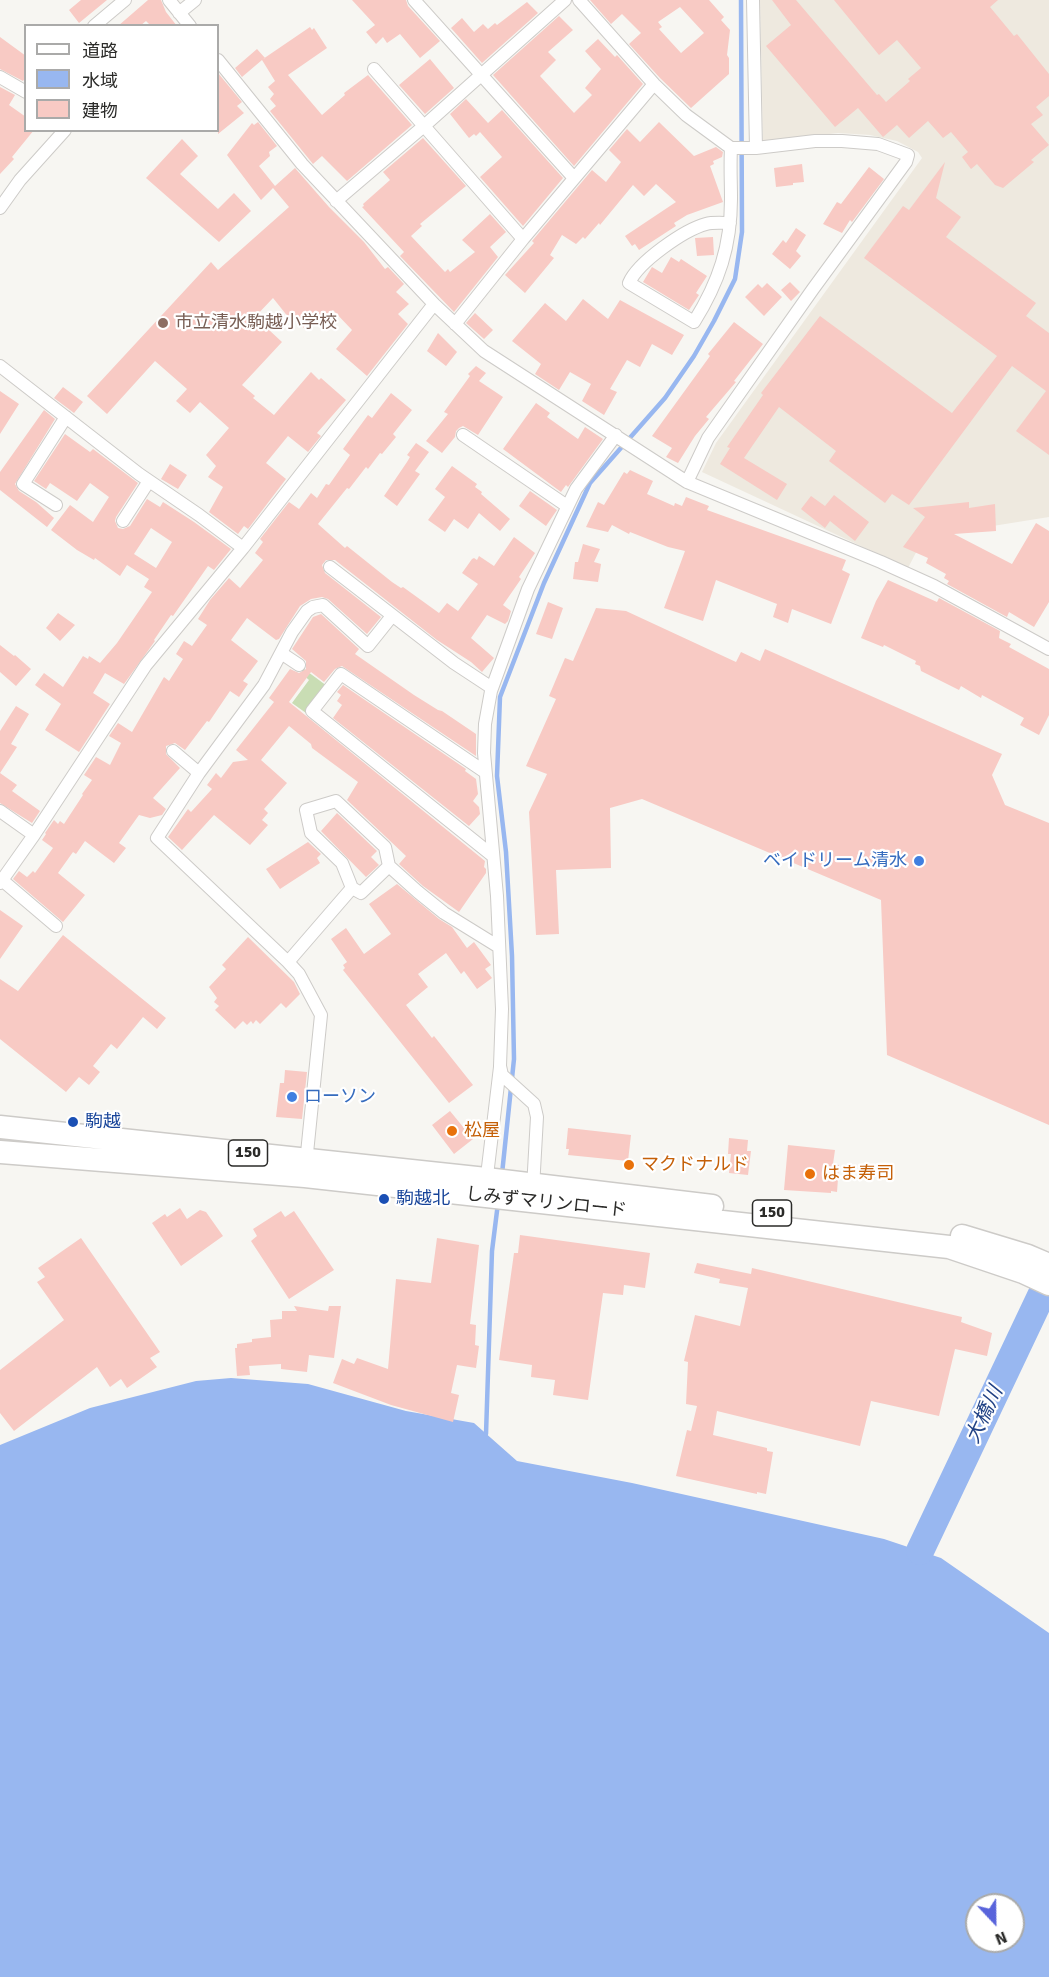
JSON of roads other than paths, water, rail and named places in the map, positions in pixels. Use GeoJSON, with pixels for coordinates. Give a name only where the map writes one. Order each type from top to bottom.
{"type":"FeatureCollection","features":[{"type":"Feature","properties":{"kind":"highway","name":"しみずマリンロード"},"geometry":{"type":"LineString","coordinates":[[0,1126],[306,1168],[506,1190],[950,1247],[1025,1264],[1049,1265]]}},
{"type":"Feature","properties":{"kind":"highway","name":"しみずマリンロード"},"geometry":{"type":"LineString","coordinates":[[0,1152],[306,1168]]}},
{"type":"Feature","properties":{"kind":"highway","name":"しみずマリンロード"},"geometry":{"type":"LineString","coordinates":[[1025,1264],[1049,1284]]}},
{"type":"Feature","properties":{"kind":"street"},"geometry":{"type":"LineString","coordinates":[[96,24],[125,0]]}},
{"type":"Feature","properties":{"kind":"street"},"geometry":{"type":"LineString","coordinates":[[169,0],[188,24]]}},
{"type":"Feature","properties":{"kind":"street"},"geometry":{"type":"LineString","coordinates":[[179,13],[195,0]]}},
{"type":"Feature","properties":{"kind":"street"},"geometry":{"type":"LineString","coordinates":[[414,0],[574,178]]}},
{"type":"Feature","properties":{"kind":"street"},"geometry":{"type":"LineString","coordinates":[[336,201],[565,0]]}},
{"type":"Feature","properties":{"kind":"street"},"geometry":{"type":"LineString","coordinates":[[579,0],[654,84],[686,115],[731,148],[842,141],[878,144],[908,155],[906,162],[708,438],[687,482]]}},
{"type":"Feature","properties":{"kind":"street"},"geometry":{"type":"LineString","coordinates":[[753,0],[756,148]]}},
{"type":"Feature","properties":{"kind":"street"},"geometry":{"type":"LineString","coordinates":[[219,61],[302,164],[434,304],[484,351],[687,482],[923,582],[1049,649]]}},
{"type":"Feature","properties":{"kind":"street"},"geometry":{"type":"LineString","coordinates":[[374,69],[523,239]]}},
{"type":"Feature","properties":{"kind":"street"},"geometry":{"type":"LineString","coordinates":[[0,77],[24,92]]}},
{"type":"Feature","properties":{"kind":"street"},"geometry":{"type":"LineString","coordinates":[[455,324],[523,239],[654,84]]}},
{"type":"Feature","properties":{"kind":"street"},"geometry":{"type":"LineString","coordinates":[[0,208],[20,180],[63,132]]}},
{"type":"Feature","properties":{"kind":"street"},"geometry":{"type":"LineString","coordinates":[[730,223],[707,224],[681,237],[644,261],[629,283],[694,322],[719,275],[725,256],[730,223],[731,148]]}},
{"type":"Feature","properties":{"kind":"street"},"geometry":{"type":"LineString","coordinates":[[56,926],[1,882],[146,665],[243,548],[434,304]]}},
{"type":"Feature","properties":{"kind":"street"},"geometry":{"type":"LineString","coordinates":[[0,366],[149,481],[243,548]]}},
{"type":"Feature","properties":{"kind":"street"},"geometry":{"type":"LineString","coordinates":[[56,505],[23,484],[66,417]]}},
{"type":"Feature","properties":{"kind":"street"},"geometry":{"type":"LineString","coordinates":[[463,435],[567,506]]}},
{"type":"Feature","properties":{"kind":"street"},"geometry":{"type":"LineString","coordinates":[[506,1190],[501,1070],[502,1009],[493,856],[485,772],[485,724],[492,688],[528,589],[576,489],[618,437]]}},
{"type":"Feature","properties":{"kind":"street"},"geometry":{"type":"LineString","coordinates":[[123,521],[149,481]]}},
{"type":"Feature","properties":{"kind":"street"},"geometry":{"type":"LineString","coordinates":[[330,567],[454,663],[492,688]]}},
{"type":"Feature","properties":{"kind":"street"},"geometry":{"type":"LineString","coordinates":[[306,1168],[321,1015],[299,974],[288,962],[157,838],[199,773],[264,685],[292,632],[307,611],[323,605],[368,646],[392,616]]}},
{"type":"Feature","properties":{"kind":"street"},"geometry":{"type":"LineString","coordinates":[[281,653],[299,665]]}},
{"type":"Feature","properties":{"kind":"street"},"geometry":{"type":"LineString","coordinates":[[485,772],[341,674],[312,711],[493,856]]}},
{"type":"Feature","properties":{"kind":"street"},"geometry":{"type":"LineString","coordinates":[[173,751],[199,773]]}},
{"type":"Feature","properties":{"kind":"street"},"geometry":{"type":"LineString","coordinates":[[389,866],[361,893],[352,888],[342,863],[311,833],[306,810],[336,801],[385,847],[389,866],[444,913],[499,947]]}},
{"type":"Feature","properties":{"kind":"street"},"geometry":{"type":"LineString","coordinates":[[0,811],[34,835]]}},
{"type":"Feature","properties":{"kind":"street"},"geometry":{"type":"LineString","coordinates":[[288,962],[352,888]]}},
{"type":"Feature","properties":{"kind":"street"},"geometry":{"type":"LineString","coordinates":[[501,1070],[515,1088],[534,1104],[537,1117],[506,1190]]}},
{"type":"Feature","properties":{"kind":"water"},"geometry":{"type":"Polygon","coordinates":[[[231,1378],[308,1384],[406,1411],[474,1423],[517,1461],[632,1483],[884,1539],[941,1558],[1049,1633],[1049,1977],[0,1977],[0,1445],[90,1408],[196,1381],[231,1378]]]}},
{"type":"Feature","properties":{"kind":"waterway"},"geometry":{"type":"LineString","coordinates":[[502,1174],[514,1059],[512,956],[506,852],[497,776],[500,697],[544,583],[590,483],[665,398],[694,356],[735,279],[742,232],[741,0]]}},
{"type":"Feature","properties":{"kind":"waterway"},"geometry":{"type":"LineString","coordinates":[[486,1434],[492,1251],[498,1203]]}},
{"type":"Feature","properties":{"kind":"waterway","name":"大橋川"},"geometry":{"type":"LineString","coordinates":[[920,1551],[1049,1279]]}},
{"type":"Feature","properties":{"kind":"place","name":"市立清水駒越小学校"},"geometry":{"type":"Point","coordinates":[163,323]}},
{"type":"Feature","properties":{"kind":"place","name":"ベイドリーム清水"},"geometry":{"type":"Point","coordinates":[919,861]}},
{"type":"Feature","properties":{"kind":"place","name":"ローソン"},"geometry":{"type":"Point","coordinates":[292,1097]}},
{"type":"Feature","properties":{"kind":"place","name":"駒越"},"geometry":{"type":"Point","coordinates":[73,1122]}},
{"type":"Feature","properties":{"kind":"place","name":"松屋"},"geometry":{"type":"Point","coordinates":[452,1131]}},
{"type":"Feature","properties":{"kind":"place","name":"マクドナルド"},"geometry":{"type":"Point","coordinates":[629,1165]}},
{"type":"Feature","properties":{"kind":"place","name":"はま寿司"},"geometry":{"type":"Point","coordinates":[810,1174]}},
{"type":"Feature","properties":{"kind":"place","name":"駒越北"},"geometry":{"type":"Point","coordinates":[384,1199]}}]}
